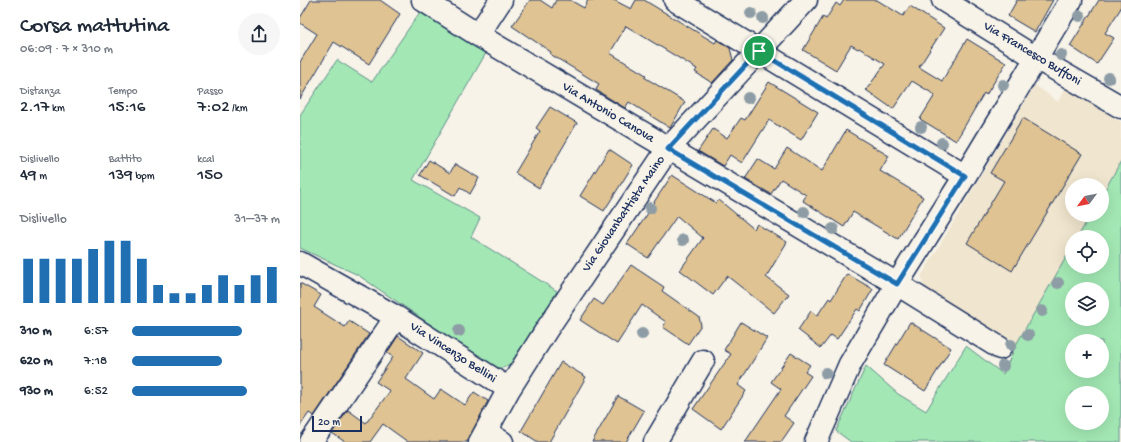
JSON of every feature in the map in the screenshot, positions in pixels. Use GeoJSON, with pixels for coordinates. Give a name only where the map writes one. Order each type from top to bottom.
{"type":"FeatureCollection","features":[{"type":"Feature","properties":{"kind":"street","name":"Via Antonio Canova"},"geometry":{"type":"LineString","coordinates":[[423,0],[478,35],[668,149],[897,284],[1000,348]]}},
{"type":"Feature","properties":{"kind":"street"},"geometry":{"type":"LineString","coordinates":[[478,35],[501,0]]}},
{"type":"Feature","properties":{"kind":"street"},"geometry":{"type":"LineString","coordinates":[[674,0],[965,176]]}},
{"type":"Feature","properties":{"kind":"street","name":"Via Giovanbattista Maino"},"geometry":{"type":"LineString","coordinates":[[490,439],[509,389],[668,149],[806,0]]}},
{"type":"Feature","properties":{"kind":"street","name":"Via Francesco Buffoni"},"geometry":{"type":"LineString","coordinates":[[943,0],[1036,58],[1121,107]]}},
{"type":"Feature","properties":{"kind":"street"},"geometry":{"type":"LineString","coordinates":[[816,442],[850,364],[897,284],[965,176],[1071,0]]}},
{"type":"Feature","properties":{"kind":"street","name":"Via Vincenzo Bellini"},"geometry":{"type":"LineString","coordinates":[[300,263],[396,316],[509,389]]}},
{"type":"Feature","properties":{"kind":"street","name":"Via Vincenzo Bellini"},"geometry":{"type":"LineString","coordinates":[[311,442],[396,316]]}},
{"type":"Feature","properties":{"kind":"street"},"geometry":{"type":"LineString","coordinates":[[655,442],[703,361]]}},
{"type":"Feature","properties":{"kind":"shaded area"},"geometry":{"type":"Polygon","coordinates":[[[1035,85],[1058,102],[1065,88],[1121,122],[1121,161],[1109,182],[1109,178],[1065,178],[1065,222],[1086,222],[1082,230],[1065,230],[1065,259],[1017,343],[923,290],[922,275],[1035,85]]]}},
{"type":"Feature","properties":{"kind":"green space"},"geometry":{"type":"Polygon","coordinates":[[[420,12],[486,53],[413,180],[480,218],[471,237],[557,291],[514,364],[502,368],[494,368],[358,275],[300,248],[300,115],[337,60],[372,82],[420,12]]]}},
{"type":"Feature","properties":{"kind":"green space"},"geometry":{"type":"Polygon","coordinates":[[[1121,161],[1121,442],[851,442],[836,431],[866,366],[898,394],[926,411],[966,346],[1003,374],[1017,343],[1065,259],[1065,274],[1109,274],[1109,230],[1082,230],[1086,222],[1109,222],[1109,182],[1121,161]]]}},
{"type":"Feature","properties":{"kind":"building"},"geometry":{"type":"Polygon","coordinates":[[[311,0],[380,0],[400,14],[369,64],[334,42],[300,99],[300,62],[317,34],[300,23],[300,18],[311,0]]]}},
{"type":"Feature","properties":{"kind":"building"},"geometry":{"type":"Polygon","coordinates":[[[530,0],[540,0],[552,8],[556,0],[570,0],[584,8],[588,0],[614,0],[631,9],[636,0],[644,0],[715,43],[717,40],[730,48],[733,60],[712,83],[695,72],[697,69],[626,26],[610,53],[646,75],[644,77],[685,102],[670,128],[629,102],[625,108],[596,90],[599,84],[550,54],[551,52],[512,26],[530,0]]]}},
{"type":"Feature","properties":{"kind":"building"},"geometry":{"type":"Polygon","coordinates":[[[844,0],[877,0],[903,16],[910,6],[944,28],[919,67],[942,81],[967,39],[1006,63],[986,95],[984,93],[956,141],[920,119],[935,95],[912,81],[893,109],[866,90],[885,64],[859,48],[858,49],[851,45],[836,70],[803,50],[823,17],[826,19],[836,3],[840,6],[844,0]]]}},
{"type":"Feature","properties":{"kind":"building"},"geometry":{"type":"Polygon","coordinates":[[[1017,0],[1053,0],[1035,32],[1008,16],[1017,0]]]}},
{"type":"Feature","properties":{"kind":"building"},"geometry":{"type":"Polygon","coordinates":[[[1099,0],[1121,0],[1121,8],[1105,33],[1114,38],[1097,64],[1070,46],[1099,0]]]}},
{"type":"Feature","properties":{"kind":"building"},"geometry":{"type":"Polygon","coordinates":[[[769,82],[818,112],[801,140],[769,120],[742,163],[730,155],[723,166],[698,151],[713,129],[727,138],[741,118],[745,120],[769,82]]]}},
{"type":"Feature","properties":{"kind":"building"},"geometry":{"type":"Polygon","coordinates":[[[550,107],[577,123],[539,188],[515,173],[540,131],[536,128],[550,107]]]}},
{"type":"Feature","properties":{"kind":"building"},"geometry":{"type":"Polygon","coordinates":[[[1023,118],[1082,154],[1068,178],[1065,178],[1065,182],[1012,271],[967,243],[1004,181],[990,173],[1023,118]]]}},
{"type":"Feature","properties":{"kind":"building"},"geometry":{"type":"Polygon","coordinates":[[[846,130],[889,156],[880,171],[923,197],[898,239],[853,212],[844,227],[803,201],[806,195],[781,179],[771,194],[745,179],[758,159],[774,169],[787,148],[822,171],[846,130]]]}},
{"type":"Feature","properties":{"kind":"building"},"geometry":{"type":"Polygon","coordinates":[[[609,149],[633,165],[604,211],[580,196],[609,149]]]}},
{"type":"Feature","properties":{"kind":"building"},"geometry":{"type":"Polygon","coordinates":[[[429,160],[450,173],[455,164],[479,178],[470,194],[460,187],[455,196],[420,175],[429,160]]]}},
{"type":"Feature","properties":{"kind":"building"},"geometry":{"type":"Polygon","coordinates":[[[672,175],[716,203],[719,200],[754,229],[757,224],[787,242],[766,277],[789,294],[774,313],[727,276],[713,295],[680,270],[703,238],[677,216],[648,258],[627,244],[672,175]]]}},
{"type":"Feature","properties":{"kind":"building"},"geometry":{"type":"Polygon","coordinates":[[[631,265],[664,287],[662,291],[699,317],[701,325],[688,344],[663,327],[666,322],[642,305],[617,344],[580,320],[594,299],[603,305],[631,265]]]}},
{"type":"Feature","properties":{"kind":"building"},"geometry":{"type":"Polygon","coordinates":[[[847,274],[873,289],[860,311],[857,309],[837,339],[831,335],[821,348],[798,330],[811,311],[817,316],[829,298],[831,300],[847,274]]]}},
{"type":"Feature","properties":{"kind":"building"},"geometry":{"type":"Polygon","coordinates":[[[300,283],[321,295],[314,307],[345,327],[349,321],[369,334],[314,416],[309,413],[300,426],[300,283]]]}},
{"type":"Feature","properties":{"kind":"building"},"geometry":{"type":"Polygon","coordinates":[[[741,322],[767,338],[738,385],[746,391],[721,429],[693,409],[731,354],[724,350],[741,322]]]}},
{"type":"Feature","properties":{"kind":"building"},"geometry":{"type":"Polygon","coordinates":[[[910,322],[951,348],[925,391],[884,365],[910,322]]]}},
{"type":"Feature","properties":{"kind":"building"},"geometry":{"type":"Polygon","coordinates":[[[398,336],[423,353],[406,379],[434,399],[441,389],[465,405],[474,392],[488,401],[467,442],[408,442],[383,424],[370,442],[345,442],[332,433],[348,410],[366,423],[390,391],[376,382],[393,357],[387,353],[398,336]]]}},
{"type":"Feature","properties":{"kind":"building"},"geometry":{"type":"Polygon","coordinates":[[[791,353],[810,365],[805,372],[811,376],[784,416],[794,423],[781,442],[745,442],[781,389],[771,382],[791,353]]]}},
{"type":"Feature","properties":{"kind":"building"},"geometry":{"type":"Polygon","coordinates":[[[561,362],[586,377],[549,442],[538,442],[521,431],[561,362]]]}},
{"type":"Feature","properties":{"kind":"building"},"geometry":{"type":"Polygon","coordinates":[[[618,396],[644,411],[626,442],[592,442],[618,396]]]}},
{"type":"Feature","properties":{"kind":"route"},"geometry":{"type":"LineString","coordinates":[[759,51],[965,176],[897,284],[668,149],[759,51]]}}]}
